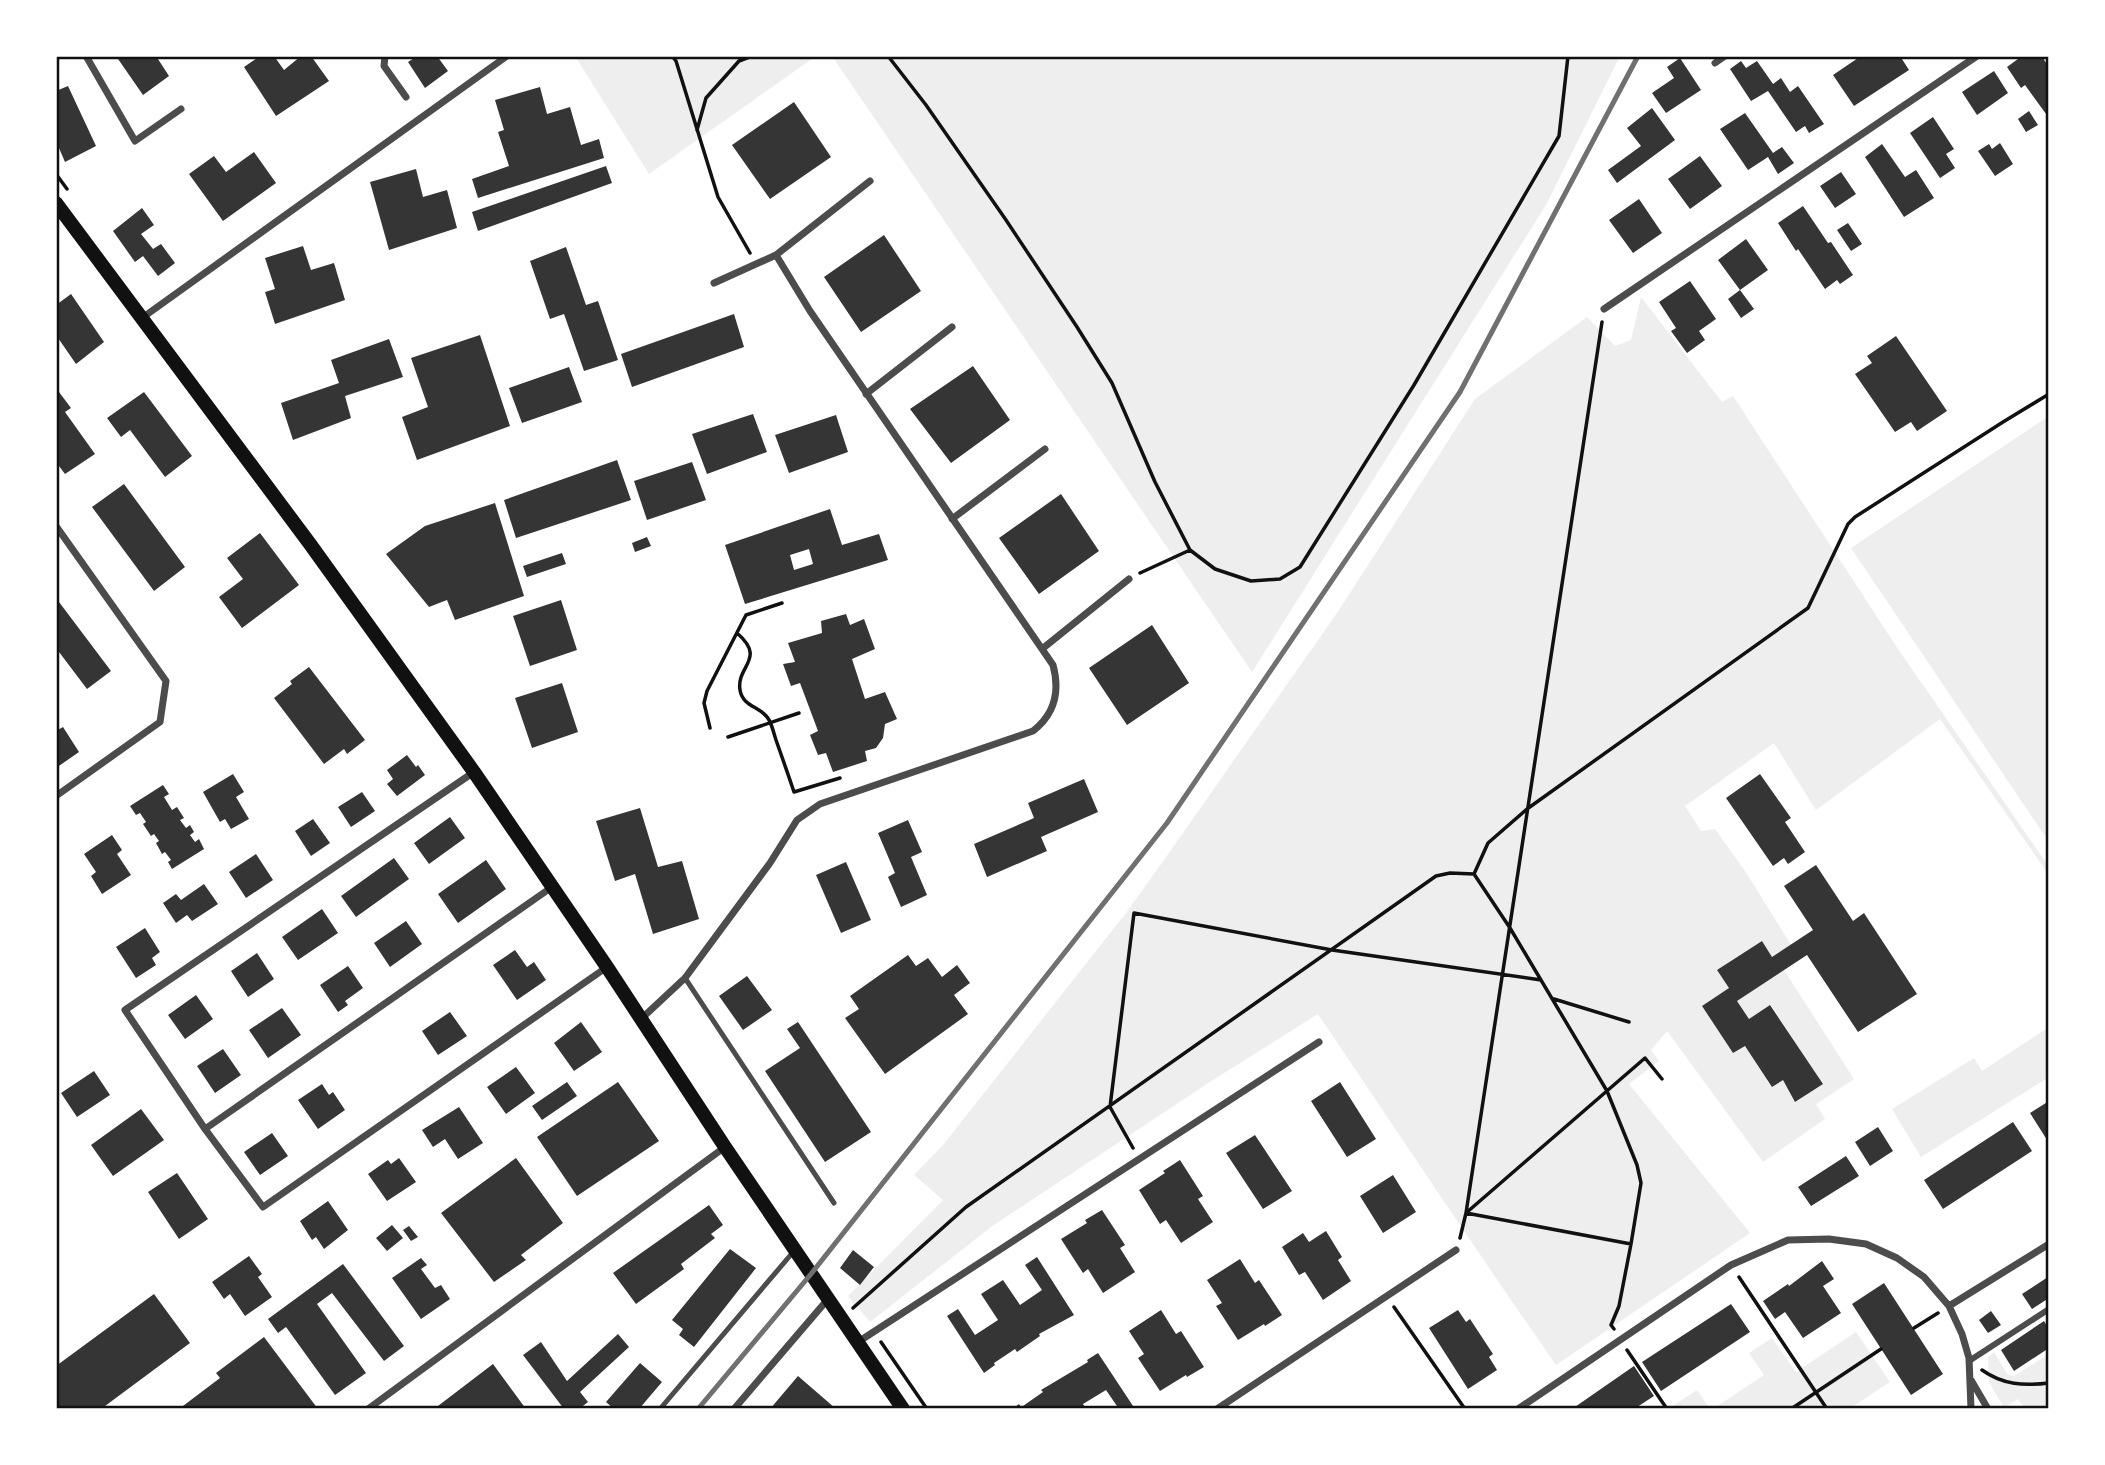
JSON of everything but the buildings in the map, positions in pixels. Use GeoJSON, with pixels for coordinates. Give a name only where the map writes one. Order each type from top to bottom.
{"type":"FeatureCollection","features":[{"type":"Feature","properties":{"kind":"main road"},"geometry":{"type":"LineString","coordinates":[[56,203],[316,551],[474,772],[903,1409]]}},
{"type":"Feature","properties":{"kind":"street"},"geometry":{"type":"LineString","coordinates":[[86,56],[135,141],[181,109]]}},
{"type":"Feature","properties":{"kind":"street"},"geometry":{"type":"LineString","coordinates":[[385,56],[384,66],[406,97]]}},
{"type":"Feature","properties":{"kind":"street"},"geometry":{"type":"LineString","coordinates":[[141,318],[507,56]]}},
{"type":"Feature","properties":{"kind":"street"},"geometry":{"type":"LineString","coordinates":[[1715,63],[1725,56]]}},
{"type":"Feature","properties":{"kind":"street"},"geometry":{"type":"LineString","coordinates":[[1604,309],[1977,56]]}},
{"type":"Feature","properties":{"kind":"street"},"geometry":{"type":"LineString","coordinates":[[714,283],[776,255],[870,181]]}},
{"type":"Feature","properties":{"kind":"street"},"geometry":{"type":"LineString","coordinates":[[641,1019],[685,978],[770,863],[797,820],[820,804],[1033,731],[1044,723],[1051,713],[1057,688],[1053,665],[810,312],[776,255]]}},
{"type":"Feature","properties":{"kind":"street"},"geometry":{"type":"LineString","coordinates":[[866,394],[953,327]]}},
{"type":"Feature","properties":{"kind":"street"},"geometry":{"type":"LineString","coordinates":[[952,519],[1045,449]]}},
{"type":"Feature","properties":{"kind":"street"},"geometry":{"type":"LineString","coordinates":[[56,526],[166,681],[160,722],[56,796]]}},
{"type":"Feature","properties":{"kind":"street"},"geometry":{"type":"LineString","coordinates":[[1042,649],[1129,579]]}},
{"type":"Feature","properties":{"kind":"street"},"geometry":{"type":"LineString","coordinates":[[474,772],[125,1010],[205,1129],[263,1207],[607,967]]}},
{"type":"Feature","properties":{"kind":"street"},"geometry":{"type":"LineString","coordinates":[[205,1129],[552,887]]}},
{"type":"Feature","properties":{"kind":"street"},"geometry":{"type":"LineString","coordinates":[[858,1342],[1319,1042]]}},
{"type":"Feature","properties":{"kind":"street"},"geometry":{"type":"LineString","coordinates":[[368,1409],[725,1147]]}},
{"type":"Feature","properties":{"kind":"street"},"geometry":{"type":"LineString","coordinates":[[1518,1409],[1731,1265],[1788,1240],[1829,1239],[1866,1244],[1897,1258],[1924,1277],[1949,1306],[1962,1334],[1969,1361],[1971,1409]]}},
{"type":"Feature","properties":{"kind":"street"},"geometry":{"type":"LineString","coordinates":[[1949,1306],[2049,1244]]}},
{"type":"Feature","properties":{"kind":"street"},"geometry":{"type":"LineString","coordinates":[[1217,1409],[1456,1250]]}},
{"type":"Feature","properties":{"kind":"street"},"geometry":{"type":"LineString","coordinates":[[734,1409],[828,1299]]}},
{"type":"Feature","properties":{"kind":"street"},"geometry":{"type":"LineString","coordinates":[[1969,1361],[2049,1309]]}},
{"type":"Feature","properties":{"kind":"street"},"geometry":{"type":"LineString","coordinates":[[1970,1378],[1988,1409]]}},
{"type":"Feature","properties":{"kind":"lane"},"geometry":{"type":"LineString","coordinates":[[685,978],[834,1203]]}},
{"type":"Feature","properties":{"kind":"lane"},"geometry":{"type":"LineString","coordinates":[[660,1409],[795,1250]]}},
{"type":"Feature","properties":{"kind":"path"},"geometry":{"type":"LineString","coordinates":[[672,56],[676,61],[718,197],[754,265]]}},
{"type":"Feature","properties":{"kind":"path"},"geometry":{"type":"LineString","coordinates":[[697,132],[706,98],[739,61],[752,56]]}},
{"type":"Feature","properties":{"kind":"path"},"geometry":{"type":"LineString","coordinates":[[888,56],[926,105],[1006,220],[1112,383],[1155,482],[1190,550],[1215,569],[1251,582],[1280,579],[1300,567],[1414,384],[1559,136],[1568,56]]}},
{"type":"Feature","properties":{"kind":"path"},"geometry":{"type":"LineString","coordinates":[[1456,1250],[1466,1213],[1604,309]]}},
{"type":"Feature","properties":{"kind":"path"},"geometry":{"type":"LineString","coordinates":[[1474,874],[1488,843],[1527,810],[1808,608],[1848,524],[1865,509],[2049,394]]}},
{"type":"Feature","properties":{"kind":"path"},"geometry":{"type":"LineString","coordinates":[[1129,579],[1190,550]]}},
{"type":"Feature","properties":{"kind":"path"},"geometry":{"type":"LineString","coordinates":[[710,728],[704,703],[707,691],[746,615],[782,603]]}},
{"type":"Feature","properties":{"kind":"path"},"geometry":{"type":"LineString","coordinates":[[737,633],[746,641],[750,651],[750,662],[739,682],[740,692],[744,701],[768,718],[794,792],[840,778]]}},
{"type":"Feature","properties":{"kind":"path"},"geometry":{"type":"LineString","coordinates":[[728,737],[800,713]]}},
{"type":"Feature","properties":{"kind":"path"},"geometry":{"type":"LineString","coordinates":[[853,1307],[966,1207],[1436,877],[1450,873],[1474,874]]}},
{"type":"Feature","properties":{"kind":"path"},"geometry":{"type":"LineString","coordinates":[[1474,874],[1510,928],[1608,1091],[1637,1166],[1641,1183],[1632,1244],[1619,1306],[1611,1325],[1667,1409]]}},
{"type":"Feature","properties":{"kind":"path"},"geometry":{"type":"LineString","coordinates":[[1140,1159],[1110,1107],[1134,913],[1332,950],[1541,980]]}},
{"type":"Feature","properties":{"kind":"path"},"geometry":{"type":"LineString","coordinates":[[1552,999],[1629,1022]]}},
{"type":"Feature","properties":{"kind":"path"},"geometry":{"type":"LineString","coordinates":[[1466,1213],[1645,1058],[1662,1079]]}},
{"type":"Feature","properties":{"kind":"path"},"geometry":{"type":"LineString","coordinates":[[1466,1213],[1632,1244]]}},
{"type":"Feature","properties":{"kind":"path"},"geometry":{"type":"LineString","coordinates":[[1731,1265],[1827,1409]]}},
{"type":"Feature","properties":{"kind":"path"},"geometry":{"type":"LineString","coordinates":[[1387,1298],[1465,1409]]}},
{"type":"Feature","properties":{"kind":"path"},"geometry":{"type":"LineString","coordinates":[[1914,1328],[1949,1306]]}},
{"type":"Feature","properties":{"kind":"path"},"geometry":{"type":"LineString","coordinates":[[1791,1409],[1881,1349]]}},
{"type":"Feature","properties":{"kind":"path"},"geometry":{"type":"LineString","coordinates":[[1969,1361],[2005,1383],[2049,1383]]}},
{"type":"Feature","properties":{"kind":"shaded area"},"geometry":{"type":"Polygon","coordinates":[[[575,56],[816,56],[649,174],[575,56]]]}},
{"type":"Feature","properties":{"kind":"shaded area"},"geometry":{"type":"Polygon","coordinates":[[[832,56],[1620,56],[1546,205],[1252,672],[832,56]]]}},
{"type":"Feature","properties":{"kind":"shaded area"},"geometry":{"type":"Polygon","coordinates":[[[1641,297],[1722,402],[1733,396],[1896,646],[2049,867],[2049,875],[1940,719],[1816,810],[1774,743],[1685,806],[1701,831],[1715,829],[1747,874],[1791,945],[1772,957],[1762,941],[1717,970],[1729,988],[1702,1006],[1733,1053],[1745,1046],[1772,1087],[1783,1080],[1796,1102],[1822,1083],[1771,1005],[1749,1019],[1737,1001],[1784,970],[1854,1079],[1816,1104],[1825,1119],[1763,1162],[1667,1031],[1651,1050],[1659,1061],[1629,1084],[1750,1233],[1556,1365],[1318,1014],[1205,1085],[991,1227],[870,1322],[848,1296],[943,1200],[914,1175],[943,1145],[1126,913],[1339,610],[1475,399],[1587,317],[1615,346],[1631,340],[1641,297]]]}},
{"type":"Feature","properties":{"kind":"shaded area"},"geometry":{"type":"Polygon","coordinates":[[[2049,416],[2049,842],[1851,548],[2049,416]]]}},
{"type":"Feature","properties":{"kind":"shaded area"},"geometry":{"type":"Polygon","coordinates":[[[2049,1027],[2049,1077],[1921,1157],[1892,1109],[1974,1058],[1982,1071],[2049,1027]]]}},
{"type":"Feature","properties":{"kind":"shaded area"},"geometry":{"type":"Polygon","coordinates":[[[1856,1332],[1890,1382],[1849,1409],[1713,1409],[1764,1375],[1749,1353],[1772,1338],[1796,1372],[1856,1332]]]}},
{"type":"Feature","properties":{"kind":"shaded area"},"geometry":{"type":"Polygon","coordinates":[[[1994,1352],[2008,1375],[2014,1376],[2049,1354],[2049,1409],[2025,1409],[2018,1399],[2004,1408],[1989,1382],[1988,1357],[1994,1352]]]}},
{"type":"Feature","properties":{"kind":"shaded area"},"geometry":{"type":"Polygon","coordinates":[[[1697,1390],[1710,1409],[1668,1409],[1697,1390]]]}},
{"type":"Feature","properties":{"kind":"railway"},"geometry":{"type":"LineString","coordinates":[[698,1409],[811,1274],[1167,823],[1460,392],[1638,56]]}}]}
